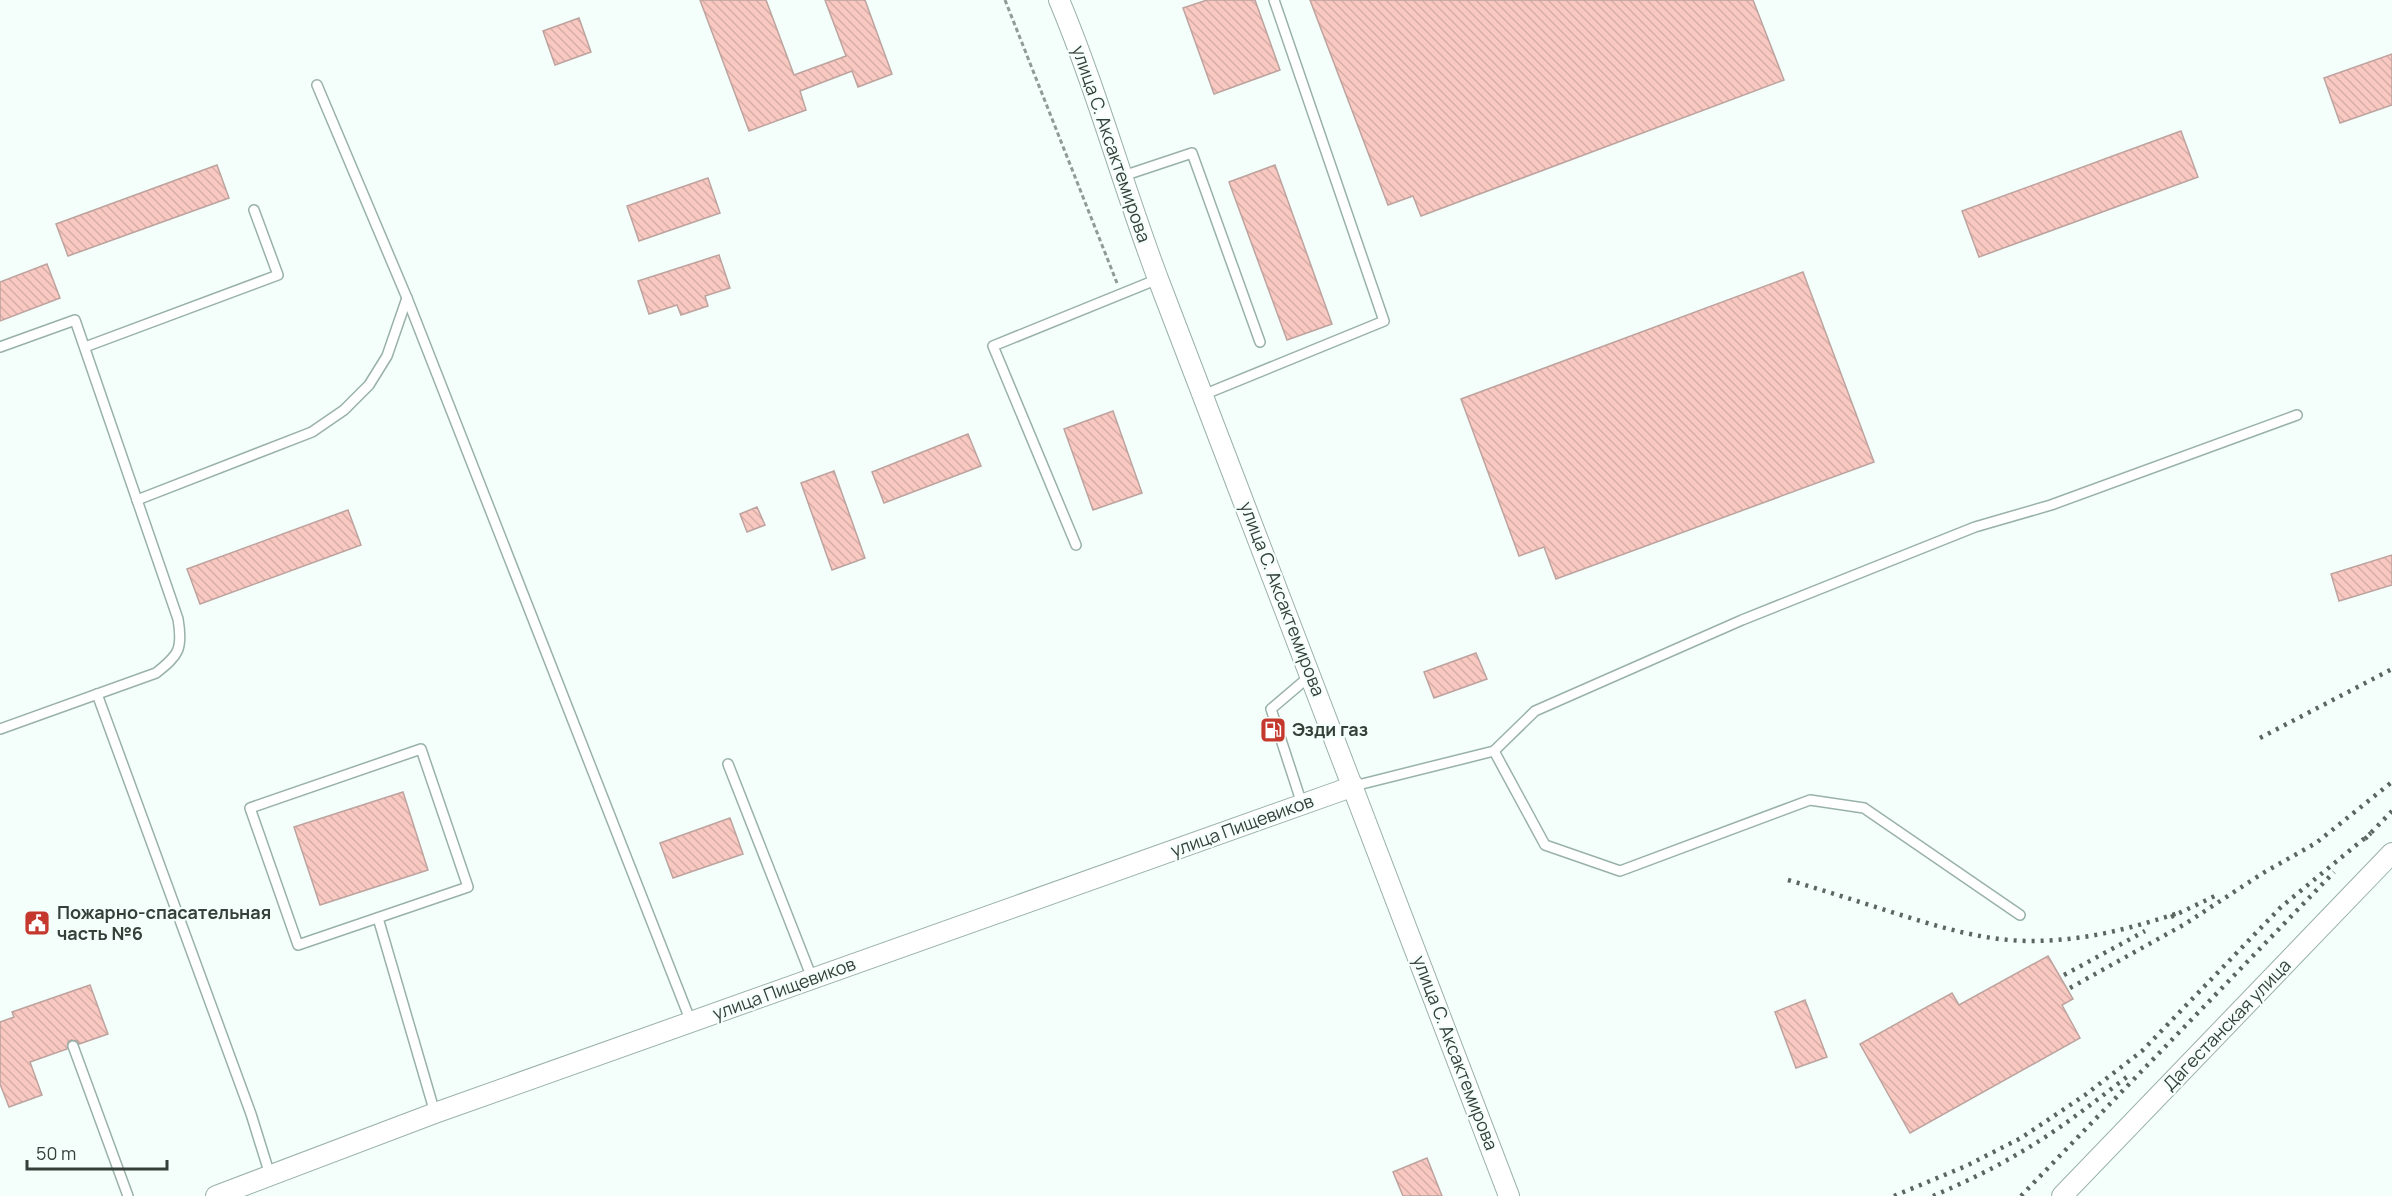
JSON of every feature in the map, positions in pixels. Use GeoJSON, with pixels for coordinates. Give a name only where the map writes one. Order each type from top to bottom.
{"type":"FeatureCollection","features":[{"type":"Feature","properties":{"kind":"street","name":"улица С. Аксактемирова"},"geometry":{"type":"LineString","coordinates":[[1059,0],[1083,57],[1158,279],[1354,786],[1509,1196]]}},
{"type":"Feature","properties":{"kind":"street","name":"улица Пищевиков"},"geometry":{"type":"LineString","coordinates":[[216,1196],[435,1113],[1354,786]]}},
{"type":"Feature","properties":{"kind":"street","name":"Дагестанская улица"},"geometry":{"type":"LineString","coordinates":[[2062,1196],[2392,854]]}},
{"type":"Feature","properties":{"kind":"lane"},"geometry":{"type":"LineString","coordinates":[[1203,395],[1384,321],[1274,0]]}},
{"type":"Feature","properties":{"kind":"lane"},"geometry":{"type":"LineString","coordinates":[[317,85],[407,298],[691,1022]]}},
{"type":"Feature","properties":{"kind":"lane"},"geometry":{"type":"LineString","coordinates":[[1123,176],[1192,153],[1260,342]]}},
{"type":"Feature","properties":{"kind":"lane"},"geometry":{"type":"LineString","coordinates":[[85,347],[278,275],[254,210]]}},
{"type":"Feature","properties":{"kind":"lane"},"geometry":{"type":"LineString","coordinates":[[1076,545],[993,346],[1158,279]]}},
{"type":"Feature","properties":{"kind":"lane"},"geometry":{"type":"LineString","coordinates":[[137,500],[312,432],[344,410],[369,385],[387,356],[407,298]]}},
{"type":"Feature","properties":{"kind":"lane"},"geometry":{"type":"LineString","coordinates":[[0,347],[75,320],[178,619],[181,637],[175,658],[156,673],[0,729]]}},
{"type":"Feature","properties":{"kind":"lane"},"geometry":{"type":"LineString","coordinates":[[1354,786],[1494,751],[1535,711],[1742,620],[1975,527],[2051,505],[2297,415]]}},
{"type":"Feature","properties":{"kind":"lane"},"geometry":{"type":"LineString","coordinates":[[1302,804],[1271,709],[1311,675]]}},
{"type":"Feature","properties":{"kind":"lane"},"geometry":{"type":"LineString","coordinates":[[97,694],[251,1114],[270,1175]]}},
{"type":"Feature","properties":{"kind":"lane"},"geometry":{"type":"LineString","coordinates":[[421,749],[468,887],[378,918],[298,945],[250,808],[421,749]]}},
{"type":"Feature","properties":{"kind":"lane"},"geometry":{"type":"LineString","coordinates":[[1494,751],[1545,846],[1620,871],[1810,800],[1864,808],[2020,915]]}},
{"type":"Feature","properties":{"kind":"lane"},"geometry":{"type":"LineString","coordinates":[[728,764],[812,978]]}},
{"type":"Feature","properties":{"kind":"lane"},"geometry":{"type":"LineString","coordinates":[[378,918],[435,1113]]}},
{"type":"Feature","properties":{"kind":"lane"},"geometry":{"type":"LineString","coordinates":[[73,1046],[128,1196]]}},
{"type":"Feature","properties":{"kind":"path"},"geometry":{"type":"LineString","coordinates":[[1005,0],[1122,294]]}},
{"type":"Feature","properties":{"kind":"building"},"geometry":{"type":"Polygon","coordinates":[[[700,0],[766,0],[794,75],[846,56],[825,0],[865,0],[892,74],[858,87],[852,71],[800,91],[806,110],[749,131],[700,0]]]}},
{"type":"Feature","properties":{"kind":"building"},"geometry":{"type":"Polygon","coordinates":[[[1207,0],[1255,0],[1280,70],[1214,94],[1183,8],[1207,0]]]}},
{"type":"Feature","properties":{"kind":"building"},"geometry":{"type":"Polygon","coordinates":[[[1310,0],[1753,0],[1784,80],[1421,216],[1413,196],[1388,205],[1310,0]]]}},
{"type":"Feature","properties":{"kind":"building"},"geometry":{"type":"Polygon","coordinates":[[[579,18],[591,52],[555,65],[543,31],[579,18]]]}},
{"type":"Feature","properties":{"kind":"building"},"geometry":{"type":"Polygon","coordinates":[[[2392,54],[2392,105],[2340,123],[2324,78],[2392,54]]]}},
{"type":"Feature","properties":{"kind":"building"},"geometry":{"type":"Polygon","coordinates":[[[2181,131],[2198,177],[1979,257],[1962,211],[2181,131]]]}},
{"type":"Feature","properties":{"kind":"building"},"geometry":{"type":"Polygon","coordinates":[[[217,165],[229,198],[68,256],[56,224],[217,165]]]}},
{"type":"Feature","properties":{"kind":"building"},"geometry":{"type":"Polygon","coordinates":[[[1275,165],[1332,324],[1287,340],[1229,182],[1275,165]]]}},
{"type":"Feature","properties":{"kind":"building"},"geometry":{"type":"Polygon","coordinates":[[[708,178],[720,213],[639,241],[627,206],[708,178]]]}},
{"type":"Feature","properties":{"kind":"building"},"geometry":{"type":"Polygon","coordinates":[[[719,255],[730,288],[705,296],[708,306],[681,315],[677,305],[649,314],[638,281],[719,255]]]}},
{"type":"Feature","properties":{"kind":"building"},"geometry":{"type":"Polygon","coordinates":[[[47,264],[60,298],[0,321],[0,282],[47,264]]]}},
{"type":"Feature","properties":{"kind":"building"},"geometry":{"type":"Polygon","coordinates":[[[1803,272],[1874,462],[1556,579],[1544,547],[1519,556],[1461,399],[1803,272]]]}},
{"type":"Feature","properties":{"kind":"building"},"geometry":{"type":"Polygon","coordinates":[[[1113,411],[1142,493],[1093,510],[1064,429],[1113,411]]]}},
{"type":"Feature","properties":{"kind":"building"},"geometry":{"type":"Polygon","coordinates":[[[968,434],[981,466],[884,503],[872,472],[968,434]]]}},
{"type":"Feature","properties":{"kind":"building"},"geometry":{"type":"Polygon","coordinates":[[[834,471],[865,558],[832,570],[801,483],[834,471]]]}},
{"type":"Feature","properties":{"kind":"building"},"geometry":{"type":"Polygon","coordinates":[[[757,507],[765,525],[747,532],[740,514],[757,507]]]}},
{"type":"Feature","properties":{"kind":"building"},"geometry":{"type":"Polygon","coordinates":[[[348,510],[361,545],[200,604],[187,569],[348,510]]]}},
{"type":"Feature","properties":{"kind":"building"},"geometry":{"type":"Polygon","coordinates":[[[2392,555],[2392,585],[2339,601],[2331,574],[2392,555]]]}},
{"type":"Feature","properties":{"kind":"building"},"geometry":{"type":"Polygon","coordinates":[[[1476,653],[1487,679],[1434,698],[1424,672],[1476,653]]]}},
{"type":"Feature","properties":{"kind":"building"},"geometry":{"type":"Polygon","coordinates":[[[403,792],[428,870],[320,905],[294,827],[403,792]]]}},
{"type":"Feature","properties":{"kind":"building"},"geometry":{"type":"Polygon","coordinates":[[[730,818],[743,854],[673,878],[660,843],[730,818]]]}},
{"type":"Feature","properties":{"kind":"building"},"geometry":{"type":"Polygon","coordinates":[[[2048,956],[2073,999],[2062,1005],[2080,1038],[1910,1133],[1860,1044],[1952,993],[1959,1005],[2048,956]]]}},
{"type":"Feature","properties":{"kind":"building"},"geometry":{"type":"Polygon","coordinates":[[[90,985],[108,1034],[79,1044],[71,1040],[68,1042],[67,1049],[30,1062],[42,1095],[9,1107],[0,1084],[0,1022],[14,1017],[12,1012],[90,985]]]}},
{"type":"Feature","properties":{"kind":"building"},"geometry":{"type":"Polygon","coordinates":[[[1805,1000],[1827,1057],[1796,1068],[1775,1012],[1805,1000]]]}},
{"type":"Feature","properties":{"kind":"building"},"geometry":{"type":"Polygon","coordinates":[[[1427,1158],[1442,1196],[1403,1196],[1393,1172],[1427,1158]]]}},
{"type":"Feature","properties":{"kind":"railway"},"geometry":{"type":"LineString","coordinates":[[2260,738],[2392,669]]}},
{"type":"Feature","properties":{"kind":"railway"},"geometry":{"type":"LineString","coordinates":[[2070,988],[2185,924],[2263,873],[2316,843],[2392,782]]}},
{"type":"Feature","properties":{"kind":"railway"},"geometry":{"type":"LineString","coordinates":[[2365,839],[2392,811]]}},
{"type":"Feature","properties":{"kind":"railway"},"geometry":{"type":"LineString","coordinates":[[1894,1196],[1966,1166],[2021,1138],[2085,1095],[2142,1051],[2281,907],[2371,833]]}},
{"type":"Feature","properties":{"kind":"railway"},"geometry":{"type":"LineString","coordinates":[[2021,1196],[2334,872]]}},
{"type":"Feature","properties":{"kind":"railway"},"geometry":{"type":"LineString","coordinates":[[1788,880],[1949,929],[1998,939],[2031,941],[2069,939],[2124,929],[2178,913]]}},
{"type":"Feature","properties":{"kind":"railway"},"geometry":{"type":"LineString","coordinates":[[2171,917],[2217,895]]}},
{"type":"Feature","properties":{"kind":"railway"},"geometry":{"type":"LineString","coordinates":[[2064,975],[2145,931]]}},
{"type":"Feature","properties":{"kind":"railway"},"geometry":{"type":"LineString","coordinates":[[1933,1196],[1989,1170],[2035,1144],[2128,1076]]}},
{"type":"Feature","properties":{"kind":"place","name":"Эзди газ"},"geometry":{"type":"Point","coordinates":[1273,730]}},
{"type":"Feature","properties":{"kind":"place","name":"Пожарно-спасательная часть №6"},"geometry":{"type":"Point","coordinates":[37,923]}}]}
